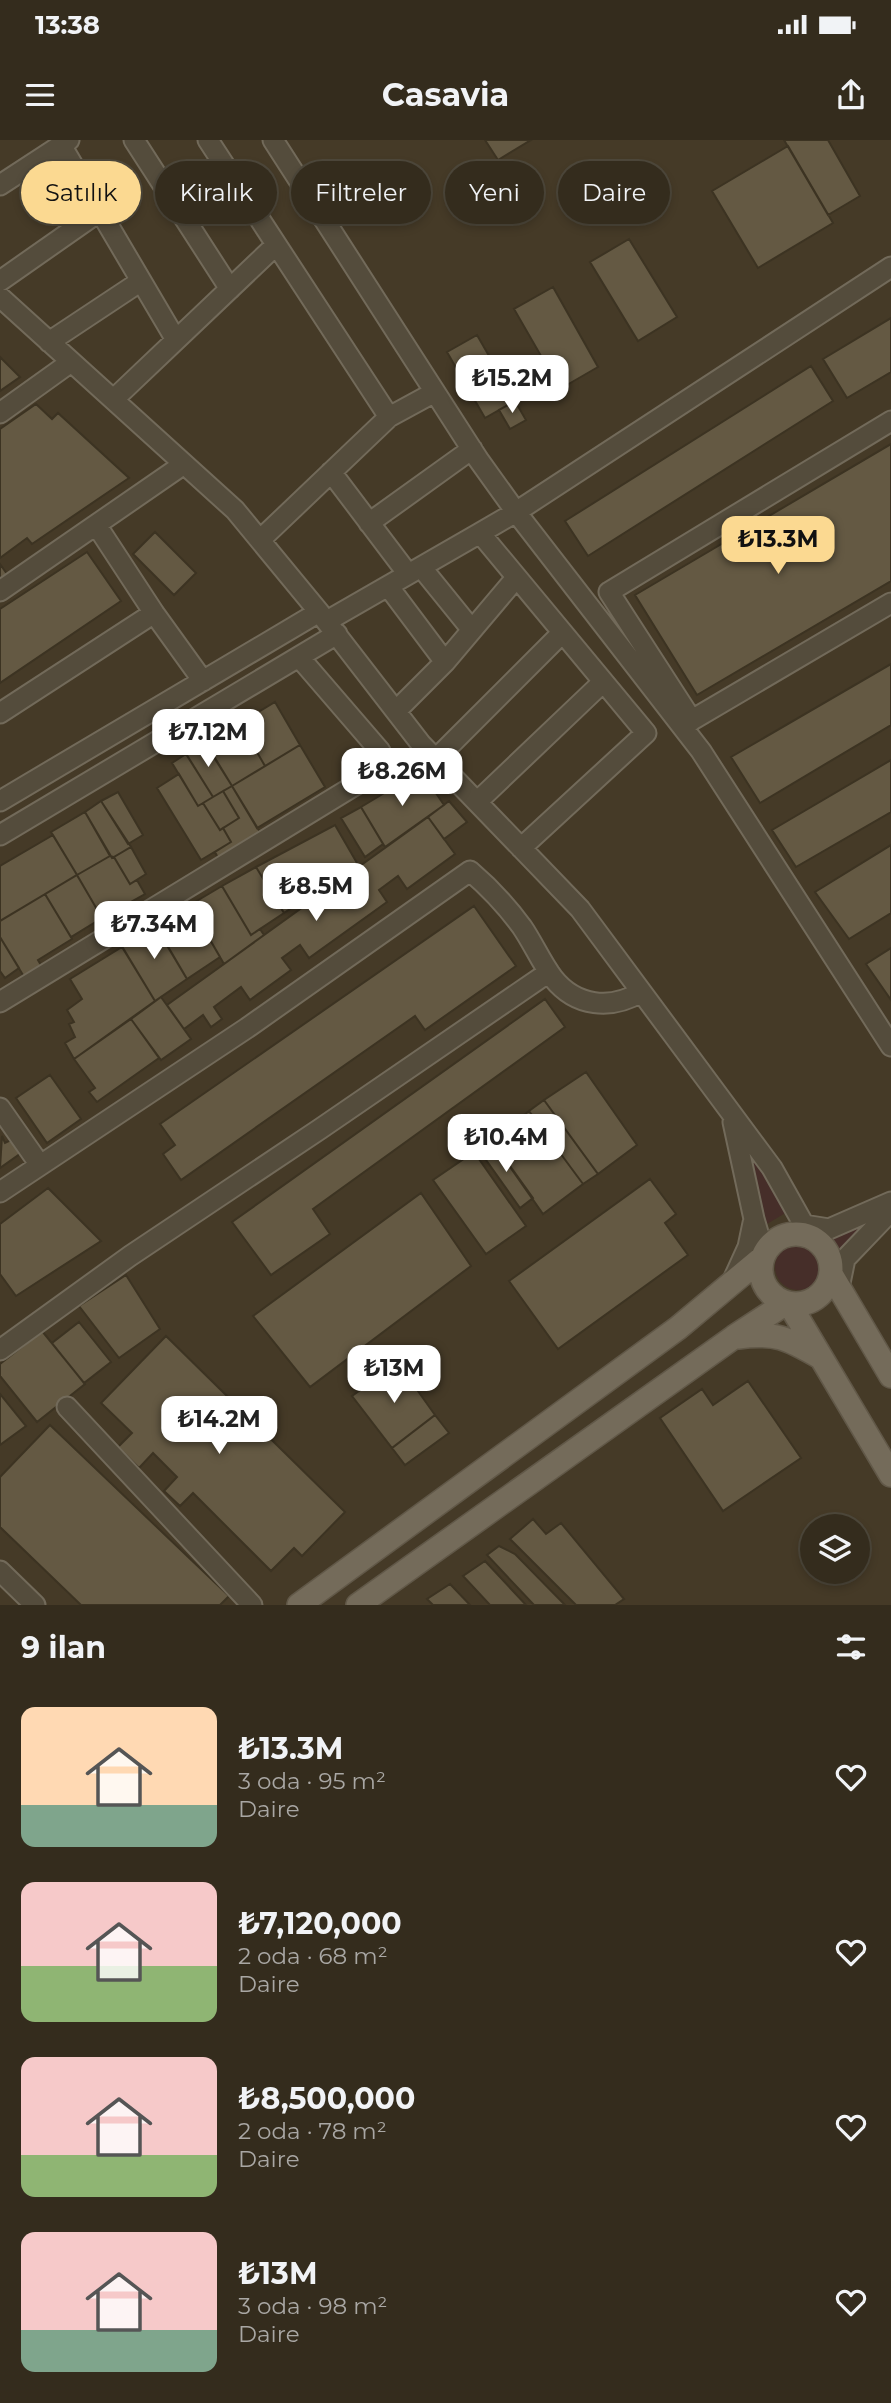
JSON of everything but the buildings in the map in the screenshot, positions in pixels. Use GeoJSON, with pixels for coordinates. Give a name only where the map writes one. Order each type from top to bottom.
{"type":"FeatureCollection","features":[{"type":"Feature","properties":{"kind":"main road"},"geometry":{"type":"LineString","coordinates":[[299,1605],[678,1328],[782,1237],[814,1232],[891,1376]]}},
{"type":"Feature","properties":{"kind":"main road"},"geometry":{"type":"LineString","coordinates":[[763,1255],[760,1275],[764,1286],[771,1295],[788,1304],[802,1304],[821,1294],[836,1273]]}},
{"type":"Feature","properties":{"kind":"main road"},"geometry":{"type":"LineString","coordinates":[[358,1605],[734,1337],[788,1304]]}},
{"type":"Feature","properties":{"kind":"main road"},"geometry":{"type":"LineString","coordinates":[[788,1304],[891,1475]]}},
{"type":"Feature","properties":{"kind":"main road"},"geometry":{"type":"LineString","coordinates":[[734,1337],[765,1333],[781,1337],[822,1358]]}},
{"type":"Feature","properties":{"kind":"street"},"geometry":{"type":"LineString","coordinates":[[134,140],[230,289]]}},
{"type":"Feature","properties":{"kind":"street"},"geometry":{"type":"LineString","coordinates":[[208,140],[389,417]]}},
{"type":"Feature","properties":{"kind":"street"},"geometry":{"type":"LineString","coordinates":[[273,140],[471,449],[516,512],[687,724]]}},
{"type":"Feature","properties":{"kind":"street"},"geometry":{"type":"LineString","coordinates":[[0,185],[65,143],[74,161]]}},
{"type":"Feature","properties":{"kind":"street"},"geometry":{"type":"LineString","coordinates":[[0,281],[81,224]]}},
{"type":"Feature","properties":{"kind":"street"},"geometry":{"type":"LineString","coordinates":[[108,224],[176,340]]}},
{"type":"Feature","properties":{"kind":"street"},"geometry":{"type":"LineString","coordinates":[[114,400],[276,245]]}},
{"type":"Feature","properties":{"kind":"street"},"geometry":{"type":"LineString","coordinates":[[0,801],[203,681],[328,622],[516,512],[891,267]]}},
{"type":"Feature","properties":{"kind":"street"},"geometry":{"type":"LineString","coordinates":[[50,342],[141,281]]}},
{"type":"Feature","properties":{"kind":"street"},"geometry":{"type":"LineString","coordinates":[[0,297],[234,510],[328,622],[436,759],[580,909],[772,1168],[814,1232],[891,1202]]}},
{"type":"Feature","properties":{"kind":"street"},"geometry":{"type":"LineString","coordinates":[[0,413],[71,362]]}},
{"type":"Feature","properties":{"kind":"street"},"geometry":{"type":"LineString","coordinates":[[260,540],[389,417],[435,392]]}},
{"type":"Feature","properties":{"kind":"street"},"geometry":{"type":"LineString","coordinates":[[891,421],[609,592],[701,751],[891,1046]]}},
{"type":"Feature","properties":{"kind":"street"},"geometry":{"type":"LineString","coordinates":[[369,523],[471,449]]}},
{"type":"Feature","properties":{"kind":"street"},"geometry":{"type":"LineString","coordinates":[[0,591],[184,464]]}},
{"type":"Feature","properties":{"kind":"street"},"geometry":{"type":"LineString","coordinates":[[331,472],[369,523],[472,630]]}},
{"type":"Feature","properties":{"kind":"street"},"geometry":{"type":"LineString","coordinates":[[97,526],[203,681]]}},
{"type":"Feature","properties":{"kind":"street"},"geometry":{"type":"LineString","coordinates":[[480,533],[646,733],[521,848]]}},
{"type":"Feature","properties":{"kind":"street"},"geometry":{"type":"LineString","coordinates":[[396,711],[445,662],[516,578]]}},
{"type":"Feature","properties":{"kind":"street"},"geometry":{"type":"LineString","coordinates":[[388,586],[445,662]]}},
{"type":"Feature","properties":{"kind":"street"},"geometry":{"type":"LineString","coordinates":[[687,724],[891,603]]}},
{"type":"Feature","properties":{"kind":"street"},"geometry":{"type":"LineString","coordinates":[[0,713],[154,613]]}},
{"type":"Feature","properties":{"kind":"street"},"geometry":{"type":"LineString","coordinates":[[0,835],[299,657],[328,622]]}},
{"type":"Feature","properties":{"kind":"street"},"geometry":{"type":"LineString","coordinates":[[436,759],[562,633]]}},
{"type":"Feature","properties":{"kind":"street"},"geometry":{"type":"LineString","coordinates":[[3,995],[380,770],[380,751],[299,657]]}},
{"type":"Feature","properties":{"kind":"street"},"geometry":{"type":"LineString","coordinates":[[477,802],[603,682]]}},
{"type":"Feature","properties":{"kind":"street"},"geometry":{"type":"LineString","coordinates":[[0,1192],[247,1028],[470,871],[500,897],[549,972],[572,995],[593,1003],[615,1003],[641,992]]}},
{"type":"Feature","properties":{"kind":"street"},"geometry":{"type":"LineString","coordinates":[[0,1350],[130,1255],[549,972]]}},
{"type":"Feature","properties":{"kind":"street"},"geometry":{"type":"LineString","coordinates":[[0,1108],[40,1165]]}},
{"type":"Feature","properties":{"kind":"street"},"geometry":{"type":"LineString","coordinates":[[731,1115],[763,1255]]}},
{"type":"Feature","properties":{"kind":"street"},"geometry":{"type":"LineString","coordinates":[[836,1273],[891,1211]]}},
{"type":"Feature","properties":{"kind":"street"},"geometry":{"type":"LineString","coordinates":[[732,1283],[748,1247],[754,1219]]}},
{"type":"Feature","properties":{"kind":"street"},"geometry":{"type":"LineString","coordinates":[[67,1407],[252,1605]]}},
{"type":"Feature","properties":{"kind":"street"},"geometry":{"type":"LineString","coordinates":[[0,1571],[35,1605]]}},
{"type":"Feature","properties":{"kind":"shaded area"},"geometry":{"type":"Polygon","coordinates":[[[748,1144],[787,1212],[767,1224],[748,1144]]]}},
{"type":"Feature","properties":{"kind":"shaded area"},"geometry":{"type":"Polygon","coordinates":[[[881,1212],[840,1253],[830,1235],[881,1212]]]}},
{"type":"Feature","properties":{"kind":"shaded area"},"geometry":{"type":"Polygon","coordinates":[[[798,1244],[814,1251],[821,1267],[814,1283],[798,1290],[782,1283],[775,1267],[782,1251],[798,1244]]]}}]}
